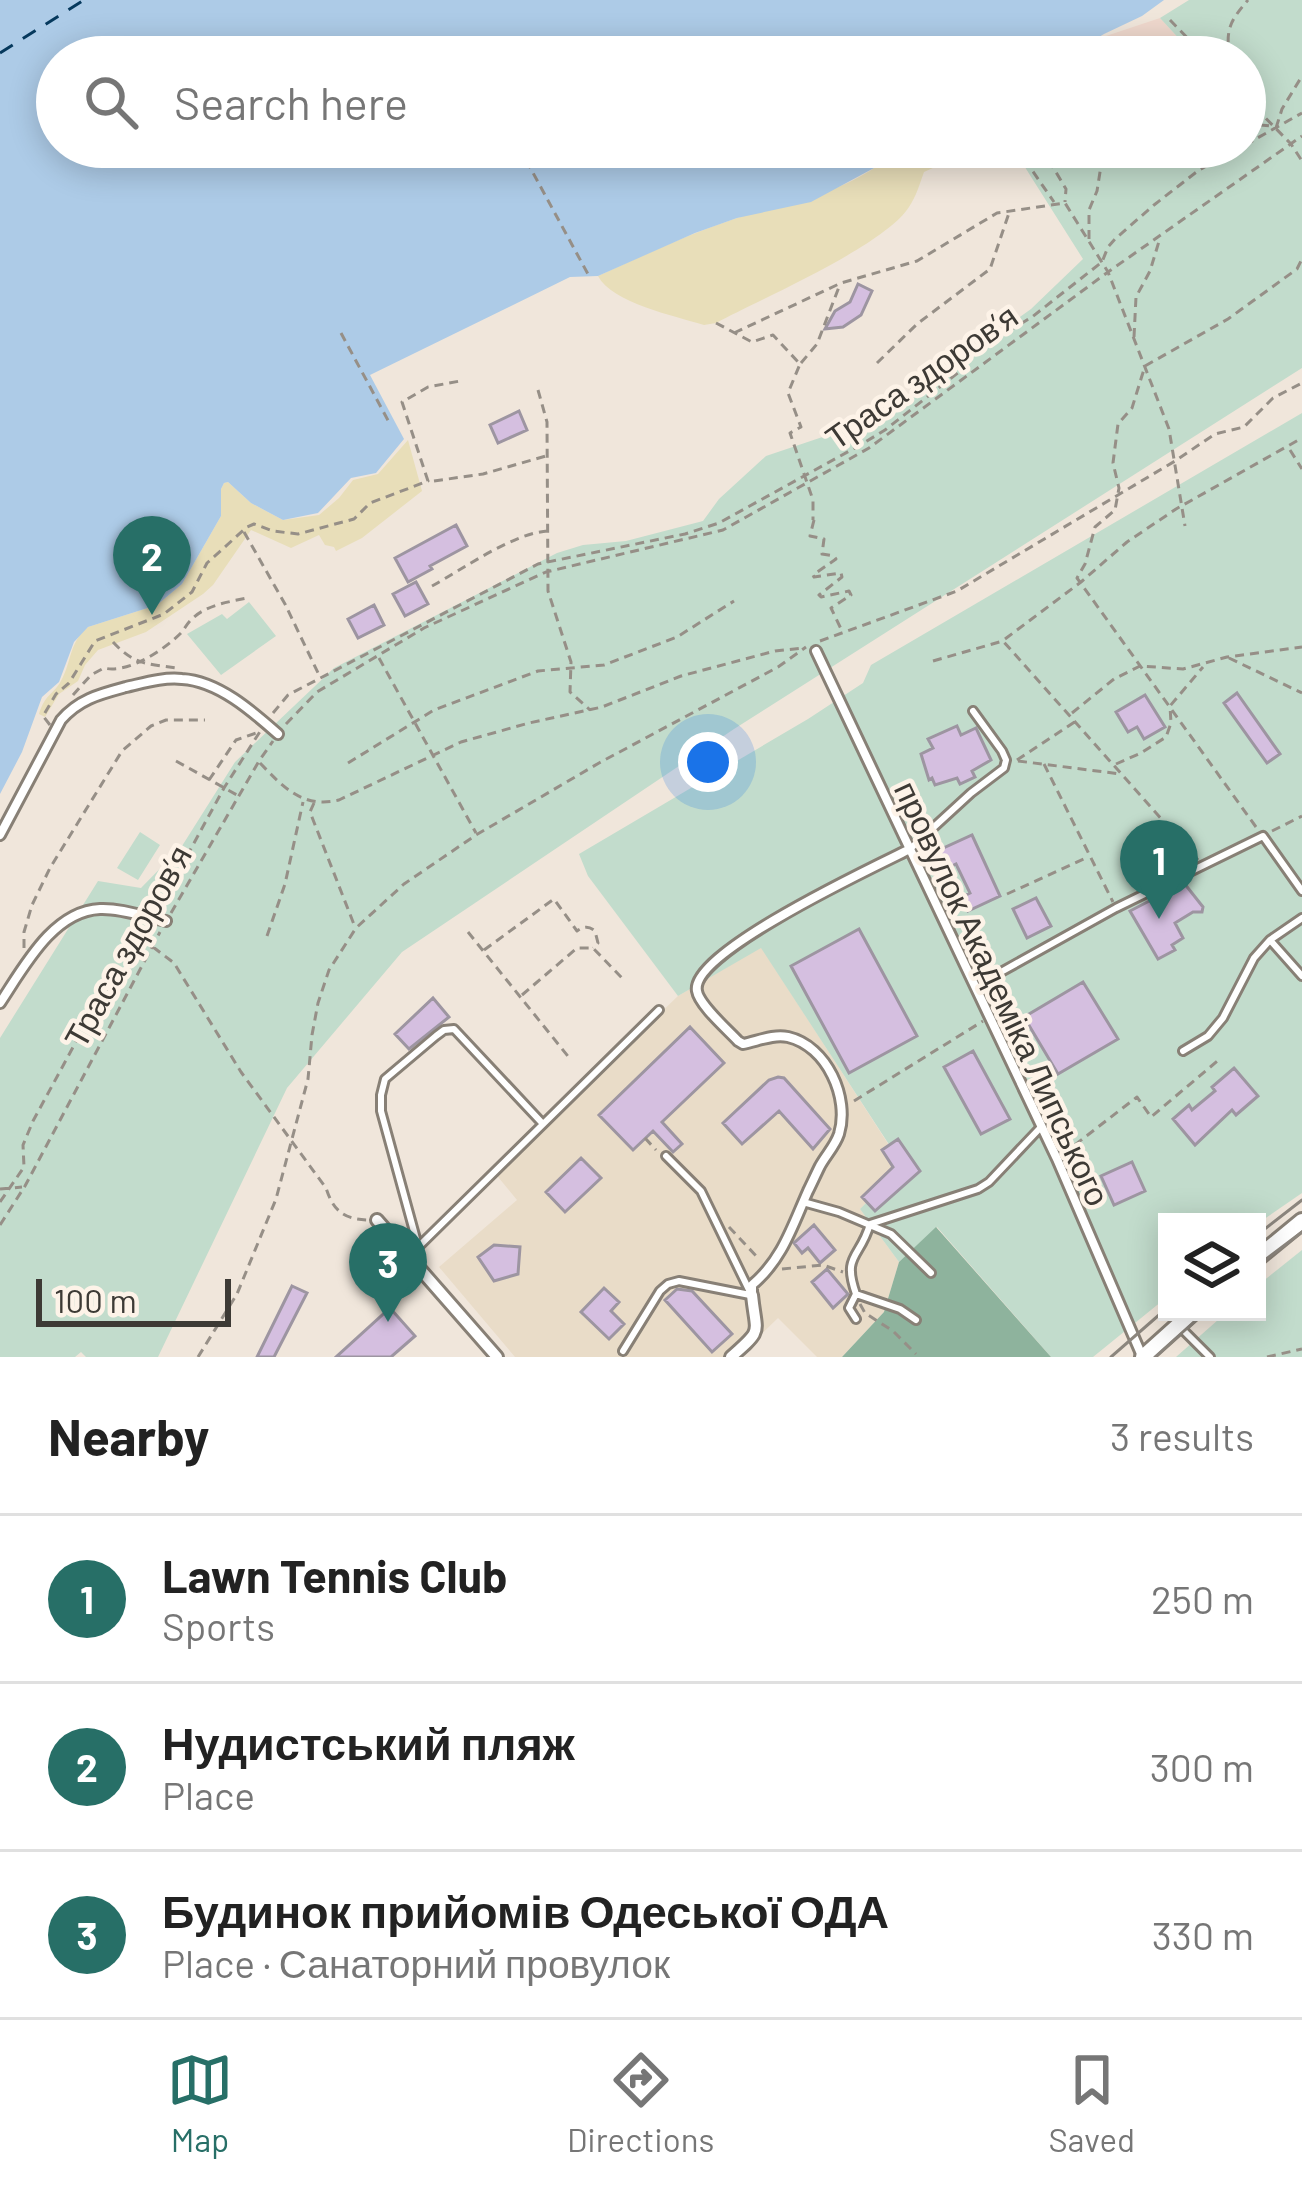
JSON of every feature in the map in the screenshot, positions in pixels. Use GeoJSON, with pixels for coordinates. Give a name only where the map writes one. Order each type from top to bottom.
{"type":"FeatureCollection","features":[{"type":"Feature","properties":{"kind":"street","name":"провулок Академіка Липського"},"geometry":{"type":"LineString","coordinates":[[816,650],[1042,1126],[1143,1357]]}},
{"type":"Feature","properties":{"kind":"street"},"geometry":{"type":"LineString","coordinates":[[0,835],[68,712],[98,694],[157,681],[199,682],[242,703],[262,727],[278,734]]}},
{"type":"Feature","properties":{"kind":"street"},"geometry":{"type":"LineString","coordinates":[[731,1357],[755,1336],[752,1286],[770,1270],[785,1246],[820,1165],[838,1138],[841,1109],[838,1085],[820,1058],[804,1044],[784,1036],[738,1041],[700,999],[697,979],[719,956],[780,915],[910,849]]}},
{"type":"Feature","properties":{"kind":"street"},"geometry":{"type":"LineString","coordinates":[[0,1003],[67,917],[102,908],[166,920]]}},
{"type":"Feature","properties":{"kind":"street"},"geometry":{"type":"LineString","coordinates":[[377,1220],[413,1251],[497,1357]]}},
{"type":"Feature","properties":{"kind":"street"},"geometry":{"type":"LineString","coordinates":[[1266,1251],[1302,1221]]}},
{"type":"Feature","properties":{"kind":"street"},"geometry":{"type":"LineString","coordinates":[[1143,1357],[1183,1321]]}},
{"type":"Feature","properties":{"kind":"lane"},"geometry":{"type":"LineString","coordinates":[[910,849],[1004,768],[1002,751],[974,712]]}},
{"type":"Feature","properties":{"kind":"lane"},"geometry":{"type":"LineString","coordinates":[[1001,972],[1116,908],[1262,836],[1302,891]]}},
{"type":"Feature","properties":{"kind":"lane"},"geometry":{"type":"LineString","coordinates":[[1184,1051],[1208,1036],[1223,1018],[1254,958],[1302,918]]}},
{"type":"Feature","properties":{"kind":"lane"},"geometry":{"type":"LineString","coordinates":[[1270,940],[1302,976]]}},
{"type":"Feature","properties":{"kind":"lane"},"geometry":{"type":"LineString","coordinates":[[413,1251],[659,1010]]}},
{"type":"Feature","properties":{"kind":"lane"},"geometry":{"type":"LineString","coordinates":[[413,1251],[381,1111],[385,1079],[444,1030],[454,1029],[543,1124]]}},
{"type":"Feature","properties":{"kind":"lane"},"geometry":{"type":"LineString","coordinates":[[870,1224],[978,1189],[1042,1126]]}},
{"type":"Feature","properties":{"kind":"lane"},"geometry":{"type":"LineString","coordinates":[[663,1155],[701,1191],[752,1295]]}},
{"type":"Feature","properties":{"kind":"lane"},"geometry":{"type":"LineString","coordinates":[[803,1202],[891,1234],[931,1273]]}},
{"type":"Feature","properties":{"kind":"lane"},"geometry":{"type":"LineString","coordinates":[[856,1319],[849,1308],[856,1294],[849,1274],[853,1255],[865,1243],[870,1224]]}},
{"type":"Feature","properties":{"kind":"lane"},"geometry":{"type":"LineString","coordinates":[[623,1351],[668,1284],[679,1281],[752,1295]]}},
{"type":"Feature","properties":{"kind":"lane"},"geometry":{"type":"LineString","coordinates":[[856,1294],[900,1309],[916,1320]]}},
{"type":"Feature","properties":{"kind":"lane"},"geometry":{"type":"LineString","coordinates":[[1178,1325],[1210,1357]]}},
{"type":"Feature","properties":{"kind":"path"},"geometry":{"type":"LineString","coordinates":[[1228,36],[1232,20],[1248,0]]}},
{"type":"Feature","properties":{"kind":"path"},"geometry":{"type":"LineString","coordinates":[[1170,20],[1186,36]]}},
{"type":"Feature","properties":{"kind":"path"},"geometry":{"type":"LineString","coordinates":[[1275,127],[1302,76]]}},
{"type":"Feature","properties":{"kind":"path"},"geometry":{"type":"LineString","coordinates":[[1266,132],[1302,113]]}},
{"type":"Feature","properties":{"kind":"path"},"geometry":{"type":"LineString","coordinates":[[1266,118],[1302,161]]}},
{"type":"Feature","properties":{"kind":"path"},"geometry":{"type":"LineString","coordinates":[[1266,126],[1275,127]]}},
{"type":"Feature","properties":{"kind":"path","name":"Траса здоров’я"},"geometry":{"type":"LineString","coordinates":[[1266,162],[1302,136]]}},
{"type":"Feature","properties":{"kind":"path"},"geometry":{"type":"LineString","coordinates":[[530,168],[589,276]]}},
{"type":"Feature","properties":{"kind":"path"},"geometry":{"type":"LineString","coordinates":[[1031,168],[1055,203]]}},
{"type":"Feature","properties":{"kind":"path"},"geometry":{"type":"LineString","coordinates":[[1052,168],[1066,190],[1065,203],[1108,272],[1169,429],[1185,526]]}},
{"type":"Feature","properties":{"kind":"path"},"geometry":{"type":"LineString","coordinates":[[1089,241],[1089,210],[1100,168]]}},
{"type":"Feature","properties":{"kind":"path"},"geometry":{"type":"LineString","coordinates":[[0,1202],[24,1167],[23,1145],[33,1121],[98,1003],[121,979],[224,788],[288,695],[538,564],[719,523],[806,479],[885,430],[959,372],[974,352],[1032,317],[1102,262],[1115,239],[1203,168]]}},
{"type":"Feature","properties":{"kind":"path","name":"Траса здоров’я"},"geometry":{"type":"LineString","coordinates":[[0,1225],[238,796],[278,734],[317,692],[424,628],[546,572],[723,530],[806,479],[869,448],[1257,168]]}},
{"type":"Feature","properties":{"kind":"path"},"geometry":{"type":"LineString","coordinates":[[734,333],[841,283],[917,262],[997,213],[1065,203]]}},
{"type":"Feature","properties":{"kind":"path"},"geometry":{"type":"LineString","coordinates":[[877,363],[917,325],[990,269],[1010,211]]}},
{"type":"Feature","properties":{"kind":"path"},"geometry":{"type":"LineString","coordinates":[[1134,338],[1136,297],[1150,272],[1160,236]]}},
{"type":"Feature","properties":{"kind":"path"},"geometry":{"type":"LineString","coordinates":[[1302,259],[1297,268],[1228,319],[1145,366],[1132,408],[1118,424],[1113,463],[1115,510],[1095,527],[1077,578],[1262,836],[1302,816]]}},
{"type":"Feature","properties":{"kind":"path"},"geometry":{"type":"LineString","coordinates":[[841,283],[817,344],[800,364],[788,393],[801,427],[790,433],[813,500],[810,536],[824,539],[822,554],[836,559],[813,574],[814,578],[841,573],[820,597],[849,591],[850,595],[831,608],[842,633]]}},
{"type":"Feature","properties":{"kind":"path"},"geometry":{"type":"LineString","coordinates":[[716,323],[752,342],[773,335],[800,364]]}},
{"type":"Feature","properties":{"kind":"path"},"geometry":{"type":"LineString","coordinates":[[341,333],[390,424]]}},
{"type":"Feature","properties":{"kind":"path"},"geometry":{"type":"LineString","coordinates":[[393,406],[428,387],[460,381]]}},
{"type":"Feature","properties":{"kind":"path"},"geometry":{"type":"LineString","coordinates":[[198,1357],[237,1294],[276,1199],[308,1079],[318,1003],[329,970],[356,928],[404,884],[476,835],[805,648],[957,591],[1215,434],[1244,427],[1273,398],[1302,383]]}},
{"type":"Feature","properties":{"kind":"path"},"geometry":{"type":"LineString","coordinates":[[405,389],[410,398]]}},
{"type":"Feature","properties":{"kind":"path"},"geometry":{"type":"LineString","coordinates":[[538,390],[548,422],[548,591],[571,662],[570,692],[590,710]]}},
{"type":"Feature","properties":{"kind":"path"},"geometry":{"type":"LineString","coordinates":[[56,730],[43,716],[95,640],[164,614],[192,592],[207,563],[243,530],[254,524],[298,534],[354,519],[370,503],[428,481],[402,402]]}},
{"type":"Feature","properties":{"kind":"path"},"geometry":{"type":"LineString","coordinates":[[933,661],[1003,640],[1127,542],[1302,438]]}},
{"type":"Feature","properties":{"kind":"path"},"geometry":{"type":"LineString","coordinates":[[1288,448],[1302,469]]}},
{"type":"Feature","properties":{"kind":"path"},"geometry":{"type":"LineString","coordinates":[[434,481],[483,474],[548,455]]}},
{"type":"Feature","properties":{"kind":"path"},"geometry":{"type":"LineString","coordinates":[[243,530],[321,678]]}},
{"type":"Feature","properties":{"kind":"path"},"geometry":{"type":"LineString","coordinates":[[432,586],[506,546],[550,531]]}},
{"type":"Feature","properties":{"kind":"path"},"geometry":{"type":"LineString","coordinates":[[68,712],[66,703],[92,675],[140,661],[179,635],[193,617],[218,604],[247,598]]}},
{"type":"Feature","properties":{"kind":"path"},"geometry":{"type":"LineString","coordinates":[[348,763],[434,710],[538,670],[604,665],[677,637],[734,602]]}},
{"type":"Feature","properties":{"kind":"path"},"geometry":{"type":"LineString","coordinates":[[1003,640],[1203,866]]}},
{"type":"Feature","properties":{"kind":"path"},"geometry":{"type":"LineString","coordinates":[[113,642],[142,664],[190,672]]}},
{"type":"Feature","properties":{"kind":"path"},"geometry":{"type":"LineString","coordinates":[[1071,714],[1114,680],[1141,666],[1172,670],[1302,647]]}},
{"type":"Feature","properties":{"kind":"path"},"geometry":{"type":"LineString","coordinates":[[259,761],[303,800],[339,800],[461,742],[590,710],[681,676],[775,651],[816,650]]}},
{"type":"Feature","properties":{"kind":"path"},"geometry":{"type":"LineString","coordinates":[[378,655],[476,835]]}},
{"type":"Feature","properties":{"kind":"path"},"geometry":{"type":"LineString","coordinates":[[1227,657],[1302,693]]}},
{"type":"Feature","properties":{"kind":"path"},"geometry":{"type":"LineString","coordinates":[[1114,764],[1166,737],[1170,706],[1205,664]]}},
{"type":"Feature","properties":{"kind":"path"},"geometry":{"type":"LineString","coordinates":[[24,967],[24,932],[32,905],[122,751],[151,726],[166,720],[206,720]]}},
{"type":"Feature","properties":{"kind":"path"},"geometry":{"type":"LineString","coordinates":[[1007,768],[1076,721]]}},
{"type":"Feature","properties":{"kind":"path"},"geometry":{"type":"LineString","coordinates":[[209,780],[236,740],[262,727]]}},
{"type":"Feature","properties":{"kind":"path"},"geometry":{"type":"LineString","coordinates":[[176,761],[238,796]]}},
{"type":"Feature","properties":{"kind":"path"},"geometry":{"type":"LineString","coordinates":[[1016,761],[1123,774]]}},
{"type":"Feature","properties":{"kind":"path"},"geometry":{"type":"LineString","coordinates":[[1044,764],[1116,908]]}},
{"type":"Feature","properties":{"kind":"path"},"geometry":{"type":"LineString","coordinates":[[267,936],[285,884],[303,800]]}},
{"type":"Feature","properties":{"kind":"path"},"geometry":{"type":"LineString","coordinates":[[314,803],[310,812],[356,928]]}},
{"type":"Feature","properties":{"kind":"path"},"geometry":{"type":"LineString","coordinates":[[1007,894],[1090,856]]}},
{"type":"Feature","properties":{"kind":"path"},"geometry":{"type":"LineString","coordinates":[[484,950],[554,898],[576,939],[585,950],[598,943],[596,931],[582,927],[576,939],[520,996]]}},
{"type":"Feature","properties":{"kind":"path"},"geometry":{"type":"LineString","coordinates":[[468,932],[571,1060]]}},
{"type":"Feature","properties":{"kind":"path"},"geometry":{"type":"LineString","coordinates":[[152,946],[174,963],[241,1072],[326,1188],[332,1204],[344,1216],[377,1220]]}},
{"type":"Feature","properties":{"kind":"path"},"geometry":{"type":"LineString","coordinates":[[593,948],[623,979]]}},
{"type":"Feature","properties":{"kind":"path"},"geometry":{"type":"LineString","coordinates":[[841,1109],[990,1017]]}},
{"type":"Feature","properties":{"kind":"path"},"geometry":{"type":"LineString","coordinates":[[1057,1159],[1137,1096],[1151,1117],[1221,1058]]}},
{"type":"Feature","properties":{"kind":"path"},"geometry":{"type":"LineString","coordinates":[[645,1138],[663,1155]]}},
{"type":"Feature","properties":{"kind":"path"},"geometry":{"type":"LineString","coordinates":[[0,1189],[25,1186]]}},
{"type":"Feature","properties":{"kind":"path"},"geometry":{"type":"LineString","coordinates":[[706,1203],[770,1270],[824,1265],[849,1274]]}},
{"type":"Feature","properties":{"kind":"path"},"geometry":{"type":"LineString","coordinates":[[856,1294],[865,1313],[893,1331],[915,1356]]}},
{"type":"Feature","properties":{"kind":"path"},"geometry":{"type":"LineString","coordinates":[[1267,1357],[1302,1349]]}},
{"type":"Feature","properties":{"kind":"shaded area"},"geometry":{"type":"Polygon","coordinates":[[[1160,18],[1177,36],[1106,36],[1160,18]]]}},
{"type":"Feature","properties":{"kind":"shaded area"},"geometry":{"type":"Polygon","coordinates":[[[761,947],[903,1167],[860,1209],[899,1262],[884,1312],[842,1357],[817,1357],[778,1318],[738,1357],[515,1357],[439,1267],[517,1200],[494,1172],[678,996],[761,947]]]}},
{"type":"Feature","properties":{"kind":"green space"},"geometry":{"type":"Polygon","coordinates":[[[1189,0],[1302,0],[1302,368],[734,729],[402,952],[287,1088],[158,1357],[86,1357],[81,1352],[75,1357],[0,1357],[0,1038],[98,881],[141,888],[182,846],[235,762],[334,668],[557,553],[703,521],[719,499],[766,456],[882,417],[1031,309],[1083,259],[1025,168],[1266,168],[1266,36],[1177,36],[1160,18],[1189,0]]]}},
{"type":"Feature","properties":{"kind":"green space"},"geometry":{"type":"Polygon","coordinates":[[[1302,413],[1302,1193],[1266,1218],[1266,1213],[1158,1213],[1158,1304],[1093,1357],[1051,1357],[937,1227],[899,1262],[860,1209],[903,1166],[761,948],[678,996],[588,876],[579,854],[808,719],[863,683],[871,665],[1302,413]]]}},
{"type":"Feature","properties":{"kind":"green space"},"geometry":{"type":"Polygon","coordinates":[[[249,602],[276,636],[221,675],[187,634],[222,614],[227,619],[249,602]]]}},
{"type":"Feature","properties":{"kind":"green space"},"geometry":{"type":"Polygon","coordinates":[[[140,832],[160,845],[138,880],[117,868],[140,832]]]}},
{"type":"Feature","properties":{"kind":"green space"},"geometry":{"type":"Polygon","coordinates":[[[936,1227],[1051,1357],[842,1357],[884,1312],[899,1262],[936,1227]]]}},
{"type":"Feature","properties":{"kind":"green space"},"geometry":{"type":"Polygon","coordinates":[[[1302,1250],[1302,1357],[1176,1357],[1217,1321],[1266,1321],[1266,1279],[1302,1250]]]}},
{"type":"Feature","properties":{"kind":"sand"},"geometry":{"type":"Polygon","coordinates":[[[874,168],[933,168],[924,172],[911,203],[875,238],[716,323],[704,325],[645,307],[616,294],[598,276],[719,224],[874,168]]]}},
{"type":"Feature","properties":{"kind":"sand"},"geometry":{"type":"Polygon","coordinates":[[[408,440],[422,491],[362,538],[336,551],[319,535],[291,548],[251,530],[203,594],[146,632],[98,650],[45,717],[39,714],[61,681],[77,639],[88,627],[157,605],[182,584],[221,516],[224,483],[283,520],[319,515],[353,480],[378,474],[408,440]]]}},
{"type":"Feature","properties":{"kind":"water"},"geometry":{"type":"Polygon","coordinates":[[[0,0],[1164,0],[1101,36],[36,36],[36,168],[874,168],[811,202],[737,218],[598,276],[570,277],[370,375],[404,439],[376,473],[351,478],[318,513],[283,520],[224,483],[221,516],[182,584],[157,605],[88,627],[74,642],[59,682],[42,697],[0,794],[0,0]]]}},
{"type":"Feature","properties":{"kind":"building"},"geometry":{"type":"Polygon","coordinates":[[[858,284],[872,291],[861,315],[843,327],[825,329],[835,311],[850,302],[858,284]]]}},
{"type":"Feature","properties":{"kind":"building"},"geometry":{"type":"Polygon","coordinates":[[[519,411],[527,430],[498,443],[490,425],[519,411]]]}},
{"type":"Feature","properties":{"kind":"building"},"geometry":{"type":"Polygon","coordinates":[[[456,525],[467,546],[408,582],[395,558],[456,525]]]}},
{"type":"Feature","properties":{"kind":"building"},"geometry":{"type":"Polygon","coordinates":[[[416,582],[428,604],[405,616],[393,594],[416,582]]]}},
{"type":"Feature","properties":{"kind":"building"},"geometry":{"type":"Polygon","coordinates":[[[374,605],[384,625],[358,638],[348,619],[374,605]]]}},
{"type":"Feature","properties":{"kind":"building"},"geometry":{"type":"Polygon","coordinates":[[[1237,693],[1280,754],[1267,763],[1224,703],[1237,693]]]}},
{"type":"Feature","properties":{"kind":"building"},"geometry":{"type":"Polygon","coordinates":[[[1145,695],[1165,727],[1144,739],[1137,727],[1128,732],[1116,712],[1145,695]]]}},
{"type":"Feature","properties":{"kind":"building"},"geometry":{"type":"Polygon","coordinates":[[[957,726],[961,735],[976,728],[991,760],[972,771],[975,777],[960,784],[957,778],[935,785],[921,754],[933,748],[928,739],[957,726]]]}},
{"type":"Feature","properties":{"kind":"building"},"geometry":{"type":"Polygon","coordinates":[[[972,835],[1000,896],[968,911],[962,897],[970,893],[956,864],[935,874],[926,856],[972,835]]]}},
{"type":"Feature","properties":{"kind":"building"},"geometry":{"type":"Polygon","coordinates":[[[1184,883],[1202,912],[1175,923],[1183,938],[1172,945],[1175,950],[1158,959],[1130,911],[1184,883]]]}},
{"type":"Feature","properties":{"kind":"building"},"geometry":{"type":"Polygon","coordinates":[[[1036,898],[1051,926],[1027,938],[1013,909],[1036,898]]]}},
{"type":"Feature","properties":{"kind":"building"},"geometry":{"type":"Polygon","coordinates":[[[859,929],[917,1036],[849,1073],[791,966],[859,929]]]}},
{"type":"Feature","properties":{"kind":"building"},"geometry":{"type":"Polygon","coordinates":[[[1083,982],[1118,1039],[1058,1074],[1024,1017],[1083,982]]]}},
{"type":"Feature","properties":{"kind":"building"},"geometry":{"type":"Polygon","coordinates":[[[433,998],[449,1017],[409,1049],[395,1034],[433,998]]]}},
{"type":"Feature","properties":{"kind":"building"},"geometry":{"type":"Polygon","coordinates":[[[690,1027],[724,1063],[662,1122],[682,1144],[673,1152],[653,1131],[633,1150],[599,1115],[690,1027]]]}},
{"type":"Feature","properties":{"kind":"building"},"geometry":{"type":"Polygon","coordinates":[[[973,1051],[1010,1119],[981,1134],[944,1067],[973,1051]]]}},
{"type":"Feature","properties":{"kind":"building"},"geometry":{"type":"Polygon","coordinates":[[[1234,1068],[1258,1096],[1236,1115],[1232,1110],[1195,1145],[1173,1119],[1215,1091],[1212,1087],[1234,1068]]]}},
{"type":"Feature","properties":{"kind":"building"},"geometry":{"type":"Polygon","coordinates":[[[778,1077],[830,1129],[813,1149],[779,1111],[742,1144],[723,1123],[778,1077]]]}},
{"type":"Feature","properties":{"kind":"building"},"geometry":{"type":"Polygon","coordinates":[[[898,1139],[920,1171],[875,1211],[862,1197],[893,1167],[882,1150],[898,1139]]]}},
{"type":"Feature","properties":{"kind":"building"},"geometry":{"type":"Polygon","coordinates":[[[581,1158],[601,1178],[565,1212],[546,1192],[581,1158]]]}},
{"type":"Feature","properties":{"kind":"building"},"geometry":{"type":"Polygon","coordinates":[[[1132,1162],[1145,1191],[1114,1205],[1101,1176],[1132,1162]]]}},
{"type":"Feature","properties":{"kind":"building"},"geometry":{"type":"Polygon","coordinates":[[[814,1225],[835,1250],[820,1263],[808,1248],[802,1253],[794,1243],[814,1225]]]}},
{"type":"Feature","properties":{"kind":"building"},"geometry":{"type":"Polygon","coordinates":[[[494,1245],[520,1247],[518,1274],[494,1281],[478,1257],[494,1245]]]}},
{"type":"Feature","properties":{"kind":"building"},"geometry":{"type":"Polygon","coordinates":[[[827,1269],[848,1294],[833,1308],[812,1282],[827,1269]]]}},
{"type":"Feature","properties":{"kind":"building"},"geometry":{"type":"Polygon","coordinates":[[[292,1286],[307,1293],[274,1357],[257,1357],[292,1286]]]}},
{"type":"Feature","properties":{"kind":"building"},"geometry":{"type":"Polygon","coordinates":[[[604,1288],[619,1302],[611,1311],[624,1324],[609,1339],[581,1312],[604,1288]]]}},
{"type":"Feature","properties":{"kind":"building"},"geometry":{"type":"Polygon","coordinates":[[[677,1289],[692,1291],[732,1334],[712,1352],[665,1300],[677,1289]]]}},
{"type":"Feature","properties":{"kind":"building"},"geometry":{"type":"Polygon","coordinates":[[[390,1308],[415,1336],[391,1357],[336,1357],[390,1308]]]}},
{"type":"Feature","properties":{"kind":"ferry route"},"geometry":{"type":"LineString","coordinates":[[0,53],[84,0]]}},
{"type":"Feature","properties":{"kind":"tram line"},"geometry":{"type":"LineString","coordinates":[[1266,1228],[1302,1200]]}},
{"type":"Feature","properties":{"kind":"tram line"},"geometry":{"type":"LineString","coordinates":[[1266,1259],[1302,1232]]}},
{"type":"Feature","properties":{"kind":"tram line"},"geometry":{"type":"LineString","coordinates":[[1111,1357],[1158,1316]]}},
{"type":"Feature","properties":{"kind":"tram line"},"geometry":{"type":"LineString","coordinates":[[1155,1357],[1195,1321]]}},
{"type":"Feature","properties":{"kind":"place","name":"Нудистський пляж"},"geometry":{"type":"Point","coordinates":[152,615]}},
{"type":"Feature","properties":{"kind":"place","name":"Lawn Tennis Club"},"geometry":{"type":"Point","coordinates":[1159,919]}},
{"type":"Feature","properties":{"kind":"place","name":"Будинок прийомів Одеської ОДА"},"geometry":{"type":"Point","coordinates":[388,1322]}}]}
